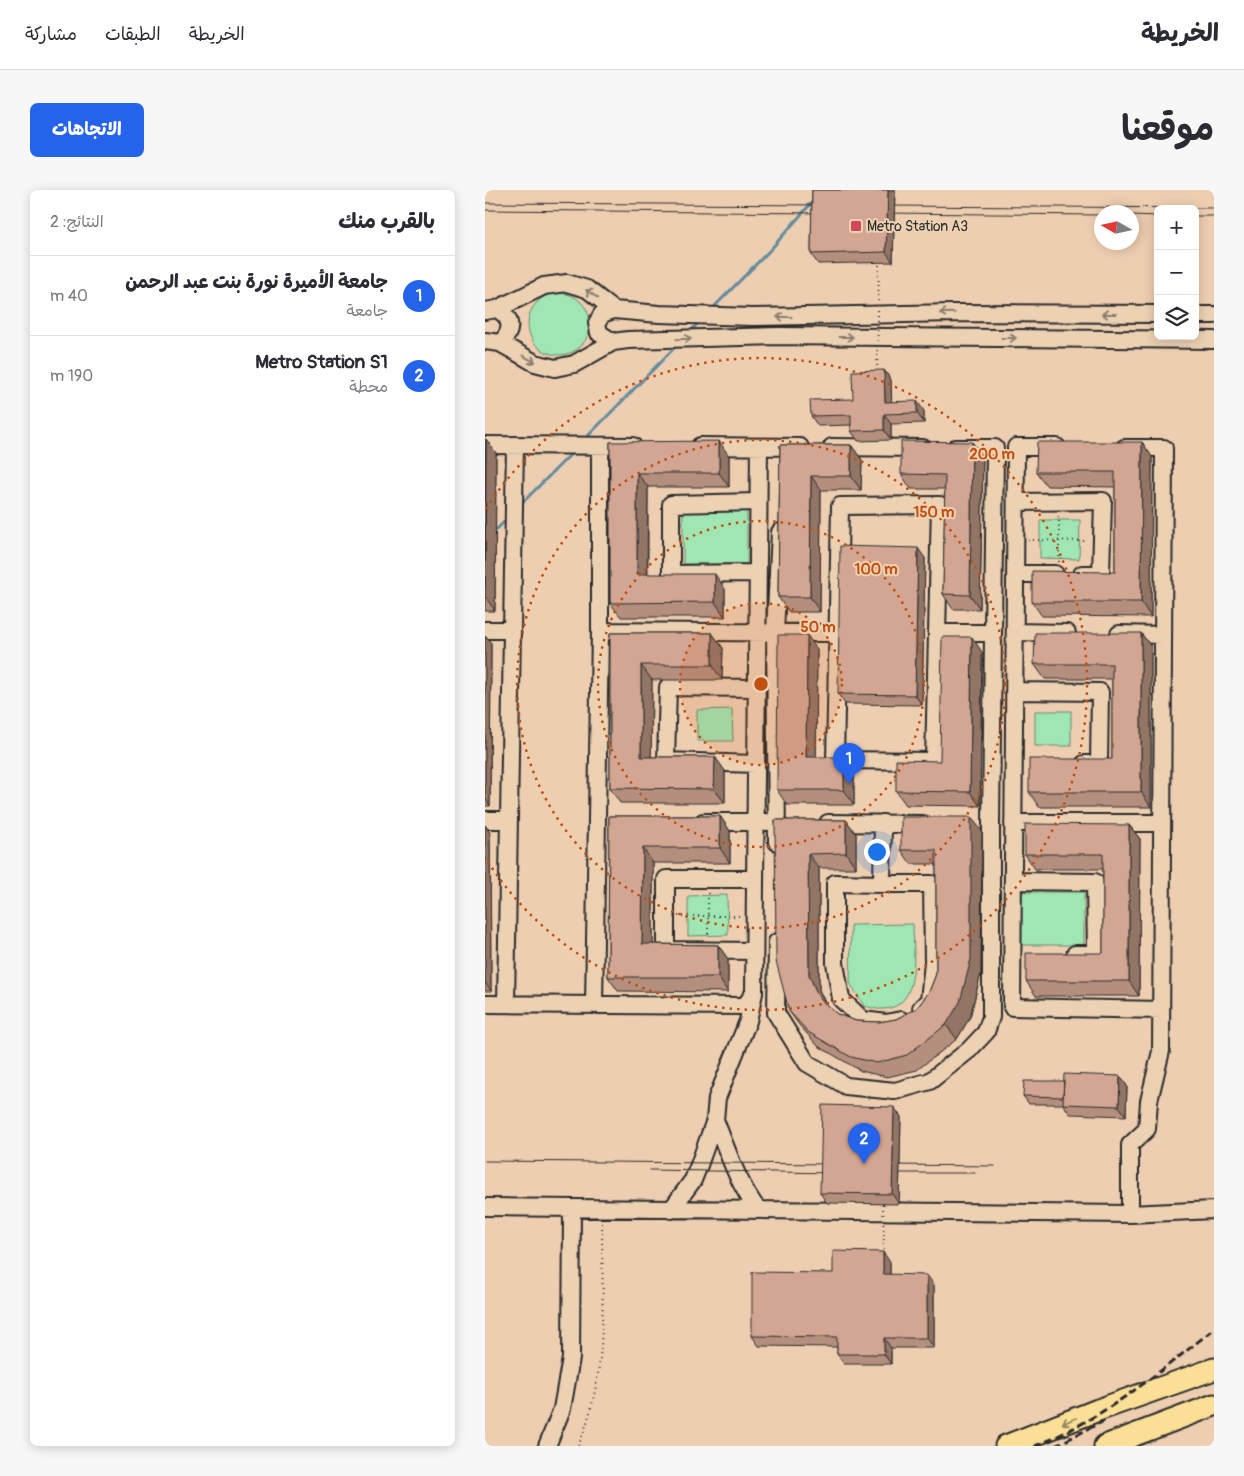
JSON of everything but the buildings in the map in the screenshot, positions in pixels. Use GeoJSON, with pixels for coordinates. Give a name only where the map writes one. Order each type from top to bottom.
{"type":"FeatureCollection","features":[{"type":"Feature","properties":{"kind":"main road"},"geometry":{"type":"LineString","coordinates":[[1006,1446],[1214,1362]]}},
{"type":"Feature","properties":{"kind":"main road"},"geometry":{"type":"LineString","coordinates":[[1098,1410],[1214,1369]]}},
{"type":"Feature","properties":{"kind":"main road"},"geometry":{"type":"LineString","coordinates":[[1108,1445],[1214,1405]]}},
{"type":"Feature","properties":{"kind":"main road"},"geometry":{"type":"LineString","coordinates":[[1108,1445],[1214,1410]]}},
{"type":"Feature","properties":{"kind":"street"},"geometry":{"type":"LineString","coordinates":[[491,310],[544,286],[567,283],[587,290],[614,310]]}},
{"type":"Feature","properties":{"kind":"street"},"geometry":{"type":"LineString","coordinates":[[491,310],[505,314],[509,320],[510,330],[506,338],[493,342]]}},
{"type":"Feature","properties":{"kind":"street"},"geometry":{"type":"LineString","coordinates":[[613,342],[599,332],[597,323],[602,314],[614,310],[659,314],[752,317],[954,313],[1154,314]]}},
{"type":"Feature","properties":{"kind":"street"},"geometry":{"type":"LineString","coordinates":[[1199,314],[1214,315]]}},
{"type":"Feature","properties":{"kind":"street"},"geometry":{"type":"LineString","coordinates":[[493,342],[535,363],[555,368],[574,364],[613,342],[779,336],[1214,340]]}},
{"type":"Feature","properties":{"kind":"street"},"geometry":{"type":"LineString","coordinates":[[485,445],[650,446]]}},
{"type":"Feature","properties":{"kind":"street"},"geometry":{"type":"LineString","coordinates":[[506,1004],[515,445]]}},
{"type":"Feature","properties":{"kind":"street"},"geometry":{"type":"LineString","coordinates":[[595,1004],[600,631],[600,446]]}},
{"type":"Feature","properties":{"kind":"street"},"geometry":{"type":"LineString","coordinates":[[679,446],[995,448],[991,1017],[986,1032],[969,1050],[930,1081],[895,1091],[846,1086],[807,1063],[777,1013],[777,927]]}},
{"type":"Feature","properties":{"kind":"street"},"geometry":{"type":"LineString","coordinates":[[671,1210],[693,1180],[715,1120],[717,1098],[741,1045],[754,993],[759,446]]}},
{"type":"Feature","properties":{"kind":"street"},"geometry":{"type":"LineString","coordinates":[[783,466],[784,447]]}},
{"type":"Feature","properties":{"kind":"street"},"geometry":{"type":"LineString","coordinates":[[1075,448],[1016,447],[1012,1007],[1161,1010]]}},
{"type":"Feature","properties":{"kind":"street"},"geometry":{"type":"LineString","coordinates":[[1105,448],[1165,448],[1161,1051],[1149,1101],[1147,1129],[1130,1144],[1130,1214]]}},
{"type":"Feature","properties":{"kind":"street"},"geometry":{"type":"LineString","coordinates":[[1015,574],[1101,574],[1103,500],[1016,502]]}},
{"type":"Feature","properties":{"kind":"street"},"geometry":{"type":"LineString","coordinates":[[757,573],[671,574],[671,504],[758,502]]}},
{"type":"Feature","properties":{"kind":"street"},"geometry":{"type":"LineString","coordinates":[[940,505],[937,632],[934,761],[835,760],[840,506],[940,505]]}},
{"type":"Feature","properties":{"kind":"street"},"geometry":{"type":"LineString","coordinates":[[777,861],[775,632],[781,515]]}},
{"type":"Feature","properties":{"kind":"street"},"geometry":{"type":"LineString","coordinates":[[485,630],[512,630]]}},
{"type":"Feature","properties":{"kind":"street"},"geometry":{"type":"LineString","coordinates":[[600,631],[837,633]]}},
{"type":"Feature","properties":{"kind":"street"},"geometry":{"type":"LineString","coordinates":[[937,632],[993,633]]}},
{"type":"Feature","properties":{"kind":"street"},"geometry":{"type":"LineString","coordinates":[[1015,632],[1084,633]]}},
{"type":"Feature","properties":{"kind":"street"},"geometry":{"type":"LineString","coordinates":[[1104,634],[1163,635]]}},
{"type":"Feature","properties":{"kind":"street"},"geometry":{"type":"LineString","coordinates":[[755,764],[666,761],[668,687],[756,688]]}},
{"type":"Feature","properties":{"kind":"street"},"geometry":{"type":"LineString","coordinates":[[1014,691],[1100,692],[1099,764],[1071,764]]}},
{"type":"Feature","properties":{"kind":"street"},"geometry":{"type":"LineString","coordinates":[[1014,763],[1033,763]]}},
{"type":"Feature","properties":{"kind":"street"},"geometry":{"type":"LineString","coordinates":[[485,820],[509,820]]}},
{"type":"Feature","properties":{"kind":"street"},"geometry":{"type":"LineString","coordinates":[[598,821],[618,821]]}},
{"type":"Feature","properties":{"kind":"street"},"geometry":{"type":"LineString","coordinates":[[686,822],[796,823]]}},
{"type":"Feature","properties":{"kind":"street"},"geometry":{"type":"LineString","coordinates":[[815,823],[941,824]]}},
{"type":"Feature","properties":{"kind":"street"},"geometry":{"type":"LineString","coordinates":[[883,823],[883,884]]}},
{"type":"Feature","properties":{"kind":"street"},"geometry":{"type":"LineString","coordinates":[[1013,823],[1162,823]]}},
{"type":"Feature","properties":{"kind":"street"},"geometry":{"type":"LineString","coordinates":[[971,824],[991,824]]}},
{"type":"Feature","properties":{"kind":"street"},"geometry":{"type":"LineString","coordinates":[[754,879],[666,879],[666,950],[754,951]]}},
{"type":"Feature","properties":{"kind":"street"},"geometry":{"type":"LineString","coordinates":[[1013,881],[1095,882],[1096,954],[1059,954]]}},
{"type":"Feature","properties":{"kind":"street"},"geometry":{"type":"LineString","coordinates":[[835,883],[883,884],[932,884],[933,964],[929,1000],[910,1019],[887,1023],[863,1020],[841,999],[835,963],[835,883]]}},
{"type":"Feature","properties":{"kind":"street"},"geometry":{"type":"LineString","coordinates":[[1012,955],[1031,955]]}},
{"type":"Feature","properties":{"kind":"street"},"geometry":{"type":"LineString","coordinates":[[485,1004],[745,1006],[754,993]]}},
{"type":"Feature","properties":{"kind":"street"},"geometry":{"type":"LineString","coordinates":[[715,1120],[743,1191],[758,1210]]}},
{"type":"Feature","properties":{"kind":"street"},"geometry":{"type":"LineString","coordinates":[[485,1207],[1130,1214],[1214,1210]]}},
{"type":"Feature","properties":{"kind":"street"},"geometry":{"type":"LineString","coordinates":[[547,1446],[562,1409],[571,1358],[572,1209]]}},
{"type":"Feature","properties":{"kind":"path"},"geometry":{"type":"LineString","coordinates":[[877,371],[879,263]]}},
{"type":"Feature","properties":{"kind":"path"},"geometry":{"type":"LineString","coordinates":[[1059,501],[1059,574]]}},
{"type":"Feature","properties":{"kind":"path"},"geometry":{"type":"LineString","coordinates":[[1015,540],[1102,541]]}},
{"type":"Feature","properties":{"kind":"path"},"geometry":{"type":"LineString","coordinates":[[707,879],[708,951]]}},
{"type":"Feature","properties":{"kind":"path"},"geometry":{"type":"LineString","coordinates":[[666,916],[754,916]]}},
{"type":"Feature","properties":{"kind":"path"},"geometry":{"type":"LineString","coordinates":[[883,1204],[884,1255]]}},
{"type":"Feature","properties":{"kind":"path"},"geometry":{"type":"LineString","coordinates":[[578,1446],[589,1421],[600,1366],[602,1209]]}},
{"type":"Feature","properties":{"kind":"green space"},"geometry":{"type":"Polygon","coordinates":[[[559,293],[571,295],[581,302],[588,312],[590,324],[588,336],[581,346],[571,353],[559,355],[547,353],[537,346],[530,336],[528,324],[530,312],[537,302],[547,295],[559,293]]]}},
{"type":"Feature","properties":{"kind":"green space"},"geometry":{"type":"Polygon","coordinates":[[[683,511],[747,511],[747,564],[683,564],[683,511]]]}},
{"type":"Feature","properties":{"kind":"green space"},"geometry":{"type":"Polygon","coordinates":[[[1040,520],[1080,520],[1079,559],[1040,558],[1040,520]]]}},
{"type":"Feature","properties":{"kind":"green space"},"geometry":{"type":"Polygon","coordinates":[[[732,709],[733,741],[697,741],[697,710],[732,709]]]}},
{"type":"Feature","properties":{"kind":"green space"},"geometry":{"type":"Polygon","coordinates":[[[1035,711],[1071,711],[1071,746],[1035,746],[1035,711]]]}},
{"type":"Feature","properties":{"kind":"green space"},"geometry":{"type":"Polygon","coordinates":[[[1020,892],[1084,892],[1084,945],[1020,945],[1020,892]]]}},
{"type":"Feature","properties":{"kind":"green space"},"geometry":{"type":"Polygon","coordinates":[[[727,895],[728,935],[688,936],[688,896],[727,895]]]}},
{"type":"Feature","properties":{"kind":"green space"},"geometry":{"type":"Polygon","coordinates":[[[913,924],[914,962],[910,989],[904,999],[895,1006],[876,1009],[864,1006],[850,983],[851,925],[913,924]]]}},
{"type":"Feature","properties":{"kind":"waterway"},"geometry":{"type":"LineString","coordinates":[[711,310],[771,249],[814,200]]}},
{"type":"Feature","properties":{"kind":"waterway"},"geometry":{"type":"LineString","coordinates":[[690,332],[701,320]]}},
{"type":"Feature","properties":{"kind":"waterway"},"geometry":{"type":"LineString","coordinates":[[585,439],[677,345]]}},
{"type":"Feature","properties":{"kind":"waterway"},"geometry":{"type":"LineString","coordinates":[[520,505],[574,451]]}},
{"type":"Feature","properties":{"kind":"waterway"},"geometry":{"type":"LineString","coordinates":[[492,534],[507,519]]}},
{"type":"Feature","properties":{"kind":"tram line"},"geometry":{"type":"LineString","coordinates":[[485,203],[827,205]]}},
{"type":"Feature","properties":{"kind":"tram line"},"geometry":{"type":"LineString","coordinates":[[882,206],[1214,208]]}},
{"type":"Feature","properties":{"kind":"tram line"},"geometry":{"type":"LineString","coordinates":[[485,210],[825,213]]}},
{"type":"Feature","properties":{"kind":"tram line"},"geometry":{"type":"LineString","coordinates":[[880,213],[1094,215]]}},
{"type":"Feature","properties":{"kind":"tram line"},"geometry":{"type":"LineString","coordinates":[[1139,215],[1154,216]]}},
{"type":"Feature","properties":{"kind":"tram line"},"geometry":{"type":"LineString","coordinates":[[1199,216],[1214,216]]}},
{"type":"Feature","properties":{"kind":"tram line"},"geometry":{"type":"LineString","coordinates":[[485,1161],[835,1164]]}},
{"type":"Feature","properties":{"kind":"tram line"},"geometry":{"type":"LineString","coordinates":[[887,1165],[995,1166]]}},
{"type":"Feature","properties":{"kind":"tram line"},"geometry":{"type":"LineString","coordinates":[[650,1170],[835,1173]]}},
{"type":"Feature","properties":{"kind":"tram line"},"geometry":{"type":"LineString","coordinates":[[887,1173],[975,1173]]}},
{"type":"Feature","properties":{"kind":"railway"},"geometry":{"type":"LineString","coordinates":[[1035,1446],[1084,1423],[1129,1394],[1214,1329]]}},
{"type":"Feature","properties":{"kind":"railway"},"geometry":{"type":"LineString","coordinates":[[1055,1446],[1104,1421]]}},
{"type":"Feature","properties":{"kind":"place","name":"Metro Station A3"},"geometry":{"type":"Point","coordinates":[856,226]}},
{"type":"Feature","properties":{"kind":"place","name":"جامعة الأميرة نورة بنت عبد الرحمن"},"geometry":{"type":"Point","coordinates":[849,784]}},
{"type":"Feature","properties":{"kind":"place","name":"Metro Station S1"},"geometry":{"type":"Point","coordinates":[864,1164]}}]}
